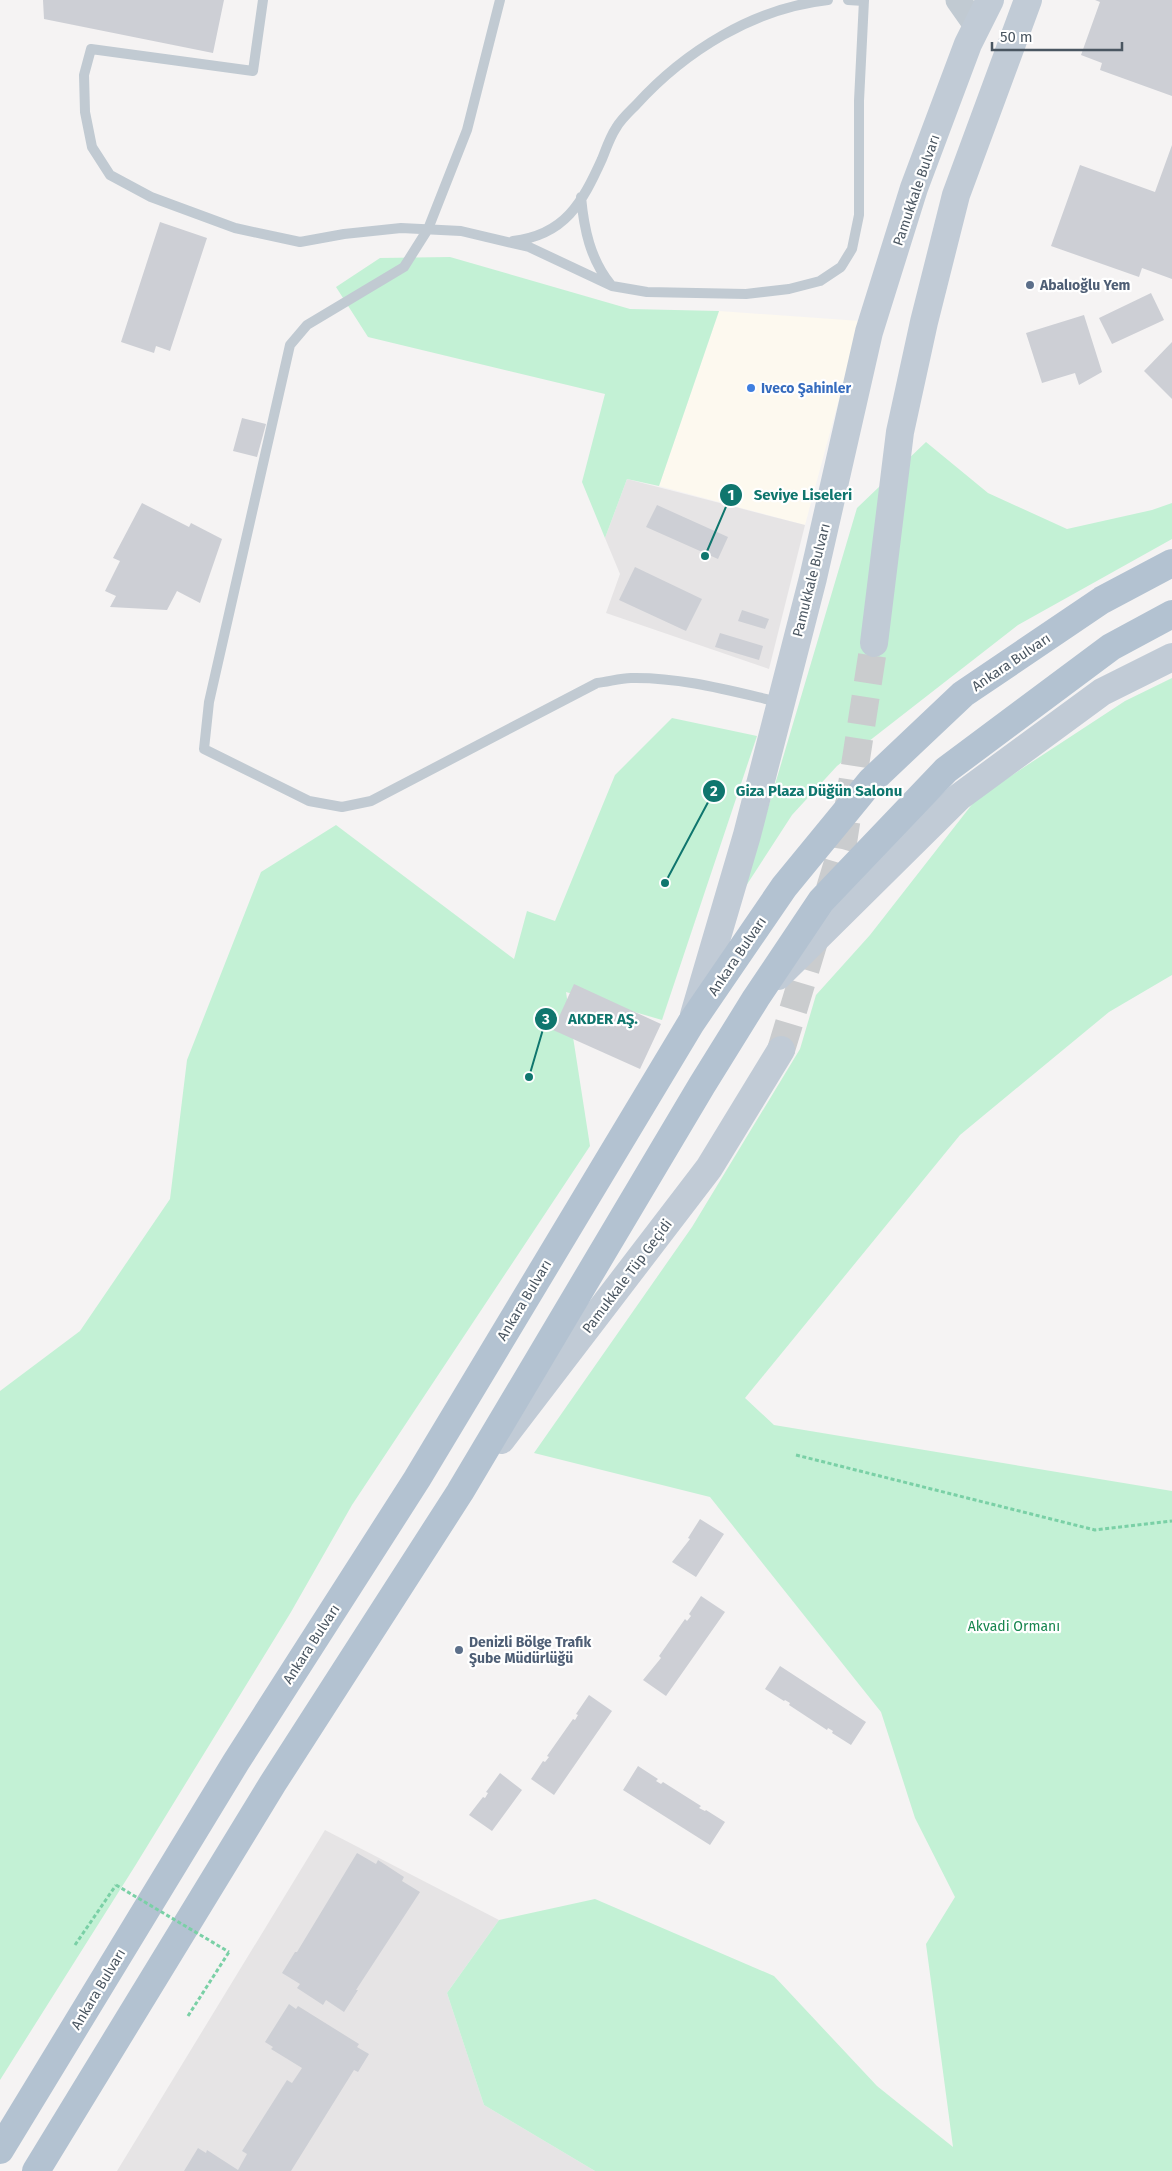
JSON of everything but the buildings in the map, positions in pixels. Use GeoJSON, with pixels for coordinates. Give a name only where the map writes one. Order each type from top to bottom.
{"type":"FeatureCollection","features":[{"type":"Feature","properties":{"kind":"main road","name":"Pamukkale Bulvarı"},"geometry":{"type":"LineString","coordinates":[[691,1023],[746,835],[812,578],[869,332],[914,188],[968,44],[990,0]]}},
{"type":"Feature","properties":{"kind":"main road"},"geometry":{"type":"LineString","coordinates":[[874,642],[900,432],[924,322],[956,195],[1028,0]]}},
{"type":"Feature","properties":{"kind":"main road","name":"Ankara Bulvarı"},"geometry":{"type":"LineString","coordinates":[[0,2150],[236,1762],[417,1478],[691,1023],[784,887],[871,780],[963,694],[1102,600],[1172,563]]}},
{"type":"Feature","properties":{"kind":"main road"},"geometry":{"type":"LineString","coordinates":[[36,2171],[273,1783],[460,1492],[756,998],[822,900],[946,770],[1112,647],[1172,614]]}},
{"type":"Feature","properties":{"kind":"main road"},"geometry":{"type":"LineString","coordinates":[[756,998],[958,797],[1102,692],[1172,657]]}},
{"type":"Feature","properties":{"kind":"main road","name":"Pamukkale Tüp Geçidi"},"geometry":{"type":"LineString","coordinates":[[460,1492],[543,1387],[709,1168],[781,1050]]}},
{"type":"Feature","properties":{"kind":"street"},"geometry":{"type":"LineString","coordinates":[[958,0],[977,27]]}},
{"type":"Feature","properties":{"kind":"lane"},"geometry":{"type":"LineString","coordinates":[[263,0],[253,71],[91,49],[84,75],[85,112],[92,147],[110,175],[151,197],[235,228],[300,242],[344,234],[401,228],[461,231],[529,247],[612,286],[647,292],[746,294],[789,289],[820,281],[841,267],[852,249],[859,215],[859,101],[864,0],[848,0]]}},
{"type":"Feature","properties":{"kind":"lane"},"geometry":{"type":"LineString","coordinates":[[500,0],[467,130],[428,230],[404,267],[307,325],[290,344],[209,702],[204,749],[309,801],[342,808],[371,801],[597,683],[631,678],[668,681],[718,688],[780,702]]}},
{"type":"Feature","properties":{"kind":"lane"},"geometry":{"type":"LineString","coordinates":[[507,242],[527,240],[546,233],[566,220],[581,197],[616,127],[668,73],[693,54],[735,29],[805,2],[828,0]]}},
{"type":"Feature","properties":{"kind":"lane"},"geometry":{"type":"LineString","coordinates":[[581,197],[589,244],[594,259],[612,286]]}},
{"type":"Feature","properties":{"kind":"path"},"geometry":{"type":"LineString","coordinates":[[796,1455],[1095,1530],[1172,1521]]}},
{"type":"Feature","properties":{"kind":"path"},"geometry":{"type":"LineString","coordinates":[[75,1946],[116,1886],[229,1952],[188,2016]]}},
{"type":"Feature","properties":{"kind":"shaded area"},"geometry":{"type":"Polygon","coordinates":[[[719,311],[860,321],[805,525],[659,486],[719,311]]]}},
{"type":"Feature","properties":{"kind":"shaded area"},"geometry":{"type":"Polygon","coordinates":[[[627,479],[805,525],[769,669],[606,613],[620,574],[605,538],[627,479]]]}},
{"type":"Feature","properties":{"kind":"shaded area"},"geometry":{"type":"Polygon","coordinates":[[[325,1830],[499,1920],[447,1993],[484,2105],[595,2171],[117,2171],[325,1830]]]}},
{"type":"Feature","properties":{"kind":"green space"},"geometry":{"type":"Polygon","coordinates":[[[450,257],[630,309],[719,311],[659,486],[627,479],[605,538],[582,482],[605,394],[368,337],[336,287],[380,258],[450,257]]]}},
{"type":"Feature","properties":{"kind":"green space"},"geometry":{"type":"Polygon","coordinates":[[[926,442],[988,493],[1067,529],[1152,510],[1172,503],[1172,539],[1018,625],[837,766],[792,815],[744,889],[857,508],[926,442]]]}},
{"type":"Feature","properties":{"kind":"green space","name":"Akvadi Ormanı"},"geometry":{"type":"Polygon","coordinates":[[[1172,678],[1172,975],[1109,1012],[960,1135],[745,1398],[774,1425],[1172,1491],[1172,2171],[595,2171],[484,2105],[447,1993],[499,1920],[595,1899],[774,1976],[877,2086],[953,2147],[926,1944],[955,1897],[915,1818],[881,1712],[710,1497],[534,1453],[692,1227],[800,1049],[816,995],[870,935],[977,798],[1125,701],[1172,678]]]}},
{"type":"Feature","properties":{"kind":"green space"},"geometry":{"type":"Polygon","coordinates":[[[672,718],[757,736],[662,1020],[566,992],[590,1146],[352,1505],[291,1612],[135,1866],[0,2080],[0,1391],[80,1331],[170,1199],[187,1060],[261,872],[336,825],[514,959],[527,911],[555,921],[615,775],[672,718]]]}},
{"type":"Feature","properties":{"kind":"tunnel"},"geometry":{"type":"LineString","coordinates":[[781,1050],[842,849],[874,643]]}},
{"type":"Feature","properties":{"kind":"place","name":"Abalıoğlu Yem"},"geometry":{"type":"Point","coordinates":[1030,285]}},
{"type":"Feature","properties":{"kind":"place","name":"Iveco Şahinler"},"geometry":{"type":"Point","coordinates":[751,388]}},
{"type":"Feature","properties":{"kind":"place","name":"Seviye Liseleri"},"geometry":{"type":"Point","coordinates":[705,556]}},
{"type":"Feature","properties":{"kind":"place","name":"Giza Plaza Düğün Salonu"},"geometry":{"type":"Point","coordinates":[665,883]}},
{"type":"Feature","properties":{"kind":"place","name":"AKDER AŞ."},"geometry":{"type":"Point","coordinates":[529,1077]}},
{"type":"Feature","properties":{"kind":"place","name":"Denizli Bölge Trafik Şube Müdürlüğü"},"geometry":{"type":"Point","coordinates":[459,1650]}}]}
